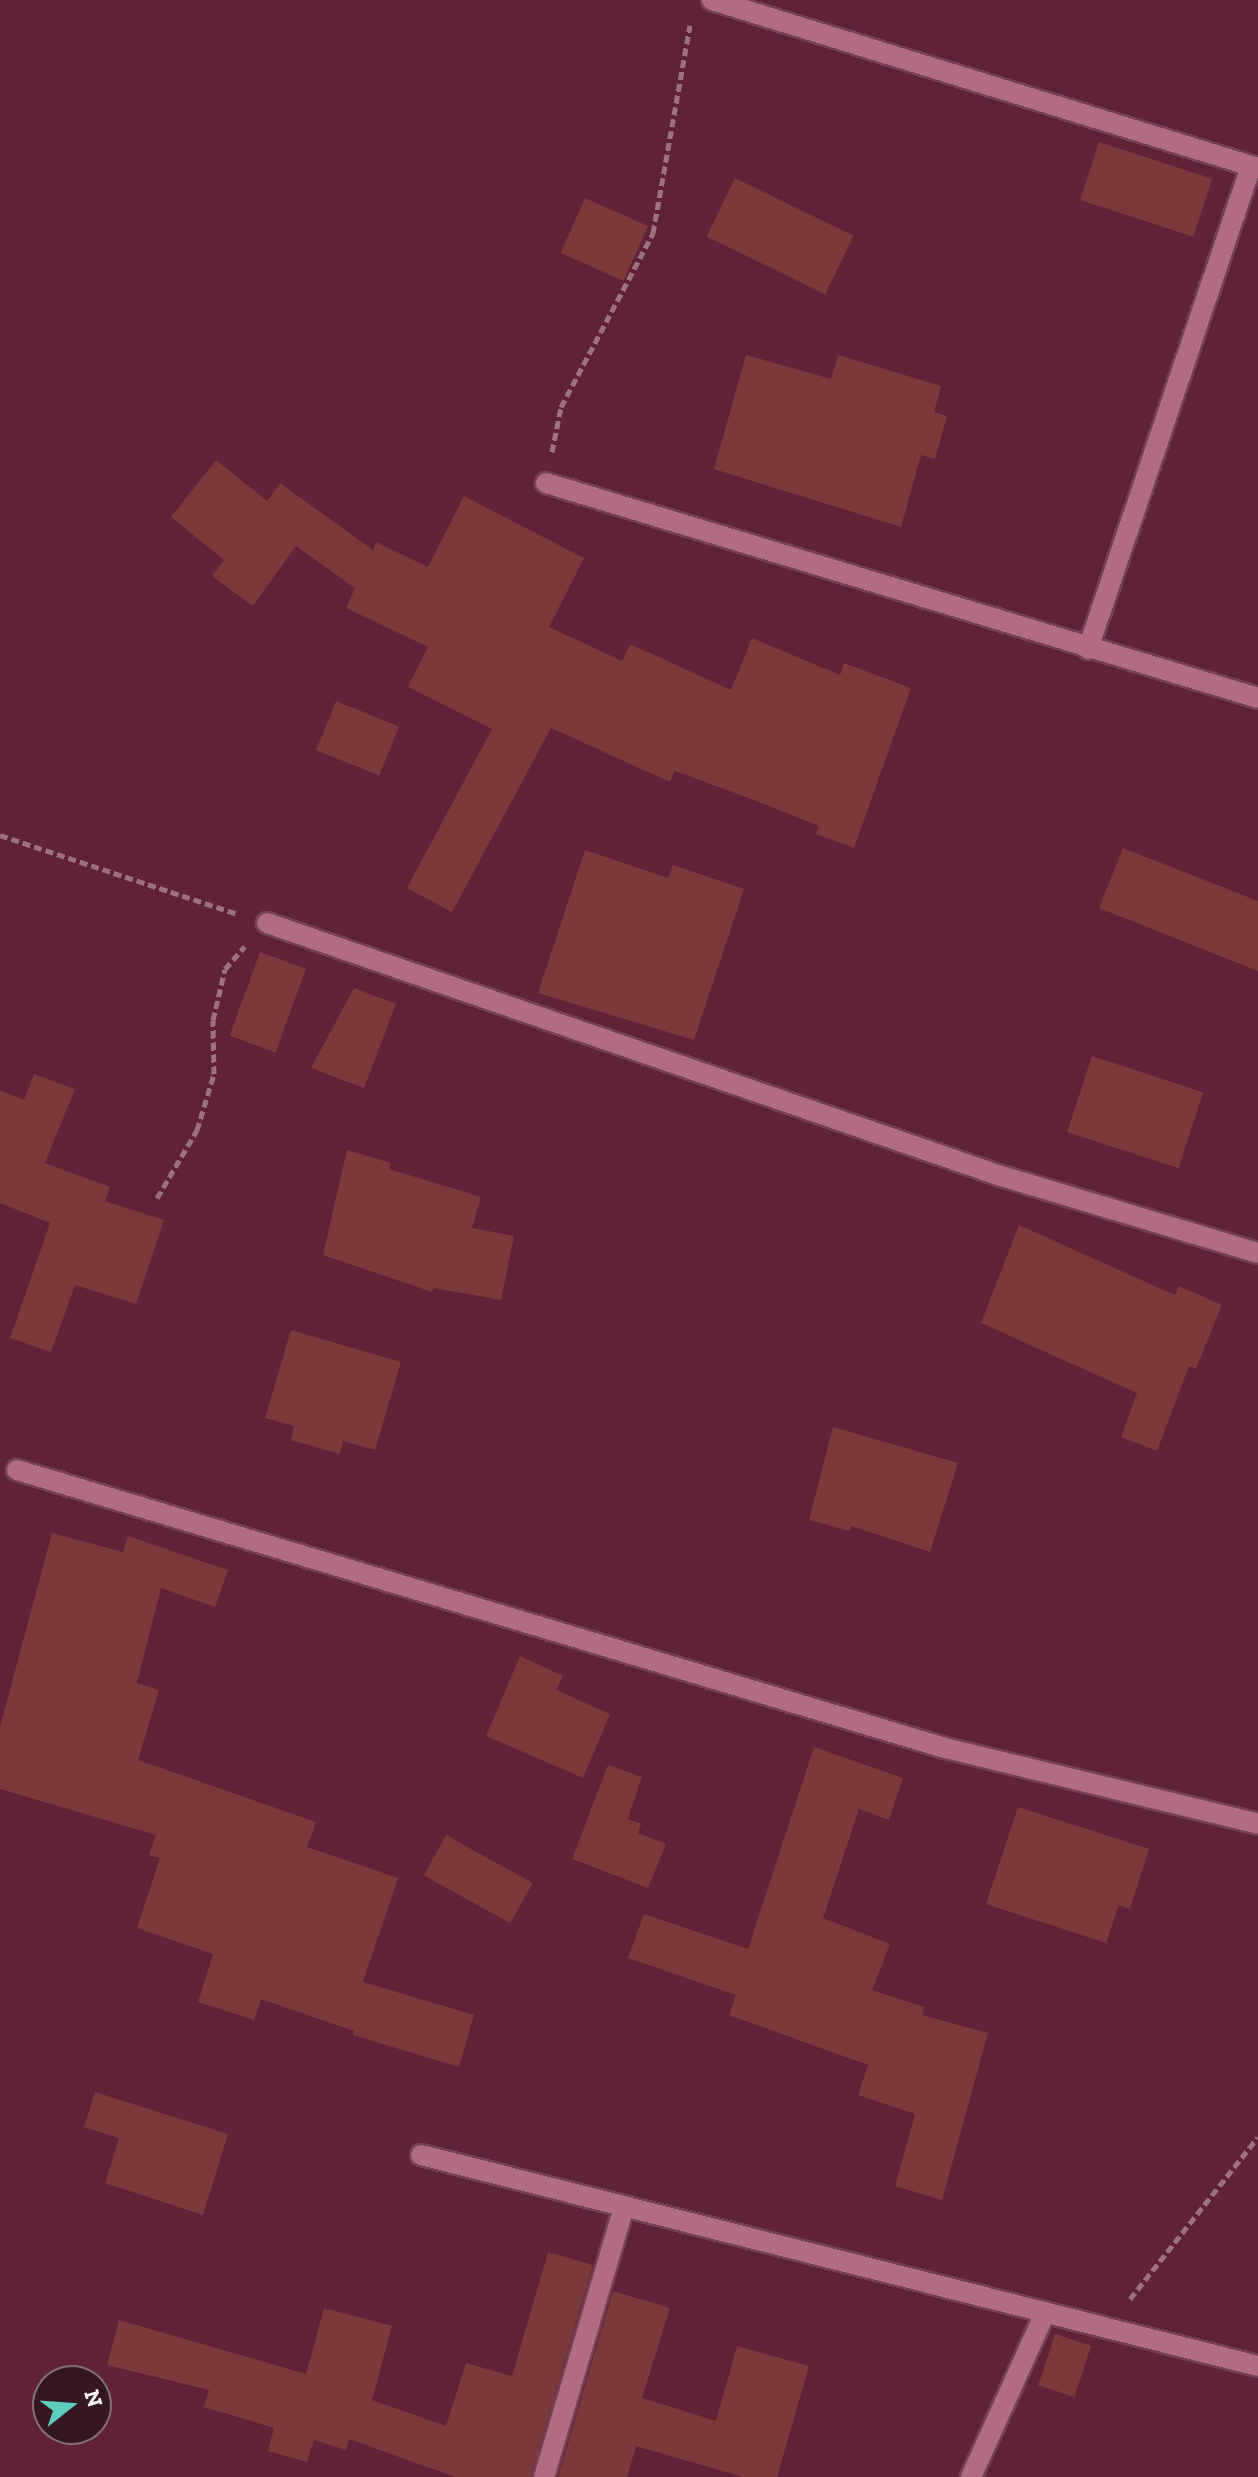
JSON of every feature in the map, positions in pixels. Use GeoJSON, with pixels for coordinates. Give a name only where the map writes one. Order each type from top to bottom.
{"type":"FeatureCollection","features":[{"type":"Feature","properties":{"kind":"street"},"geometry":{"type":"LineString","coordinates":[[712,0],[1254,167],[1088,649]]}},
{"type":"Feature","properties":{"kind":"street"},"geometry":{"type":"LineString","coordinates":[[546,483],[1258,698]]}},
{"type":"Feature","properties":{"kind":"street"},"geometry":{"type":"LineString","coordinates":[[267,923],[998,1175],[1258,1253]]}},
{"type":"Feature","properties":{"kind":"street"},"geometry":{"type":"LineString","coordinates":[[17,1470],[945,1748],[1258,1824]]}},
{"type":"Feature","properties":{"kind":"street"},"geometry":{"type":"LineString","coordinates":[[421,2155],[1044,2315],[1258,2366]]}},
{"type":"Feature","properties":{"kind":"street"},"geometry":{"type":"LineString","coordinates":[[544,2477],[624,2207]]}},
{"type":"Feature","properties":{"kind":"street"},"geometry":{"type":"LineString","coordinates":[[971,2477],[1044,2315]]}},
{"type":"Feature","properties":{"kind":"path"},"geometry":{"type":"LineString","coordinates":[[546,483],[561,407],[653,233],[692,16]]}},
{"type":"Feature","properties":{"kind":"path"},"geometry":{"type":"LineString","coordinates":[[0,835],[267,923],[225,969],[213,1020],[214,1074],[197,1130],[157,1198]]}},
{"type":"Feature","properties":{"kind":"path"},"geometry":{"type":"LineString","coordinates":[[1105,2329],[1258,2137]]}},
{"type":"Feature","properties":{"kind":"building"},"geometry":{"type":"Polygon","coordinates":[[[1099,142],[1212,179],[1193,237],[1080,200],[1099,142]]]}},
{"type":"Feature","properties":{"kind":"building"},"geometry":{"type":"Polygon","coordinates":[[[735,178],[854,236],[825,294],[707,236],[735,178]]]}},
{"type":"Feature","properties":{"kind":"building"},"geometry":{"type":"Polygon","coordinates":[[[585,198],[648,226],[624,281],[561,253],[585,198]]]}},
{"type":"Feature","properties":{"kind":"building"},"geometry":{"type":"Polygon","coordinates":[[[746,355],[831,379],[838,355],[941,386],[934,412],[947,416],[935,459],[921,455],[901,527],[714,469],[746,355]]]}},
{"type":"Feature","properties":{"kind":"building"},"geometry":{"type":"Polygon","coordinates":[[[216,460],[267,501],[280,483],[373,550],[376,542],[428,567],[464,496],[584,558],[549,627],[622,661],[630,644],[731,690],[752,638],[840,675],[844,663],[911,688],[854,848],[816,834],[819,826],[746,797],[675,771],[670,782],[551,728],[452,912],[407,888],[492,729],[408,687],[428,647],[346,608],[355,588],[296,546],[253,606],[212,576],[224,560],[171,517],[216,460]]]}},
{"type":"Feature","properties":{"kind":"building"},"geometry":{"type":"Polygon","coordinates":[[[336,701],[399,726],[379,776],[316,750],[336,701]]]}},
{"type":"Feature","properties":{"kind":"building"},"geometry":{"type":"Polygon","coordinates":[[[1123,848],[1258,901],[1258,971],[1099,908],[1123,848]]]}},
{"type":"Feature","properties":{"kind":"building"},"geometry":{"type":"Polygon","coordinates":[[[585,850],[668,878],[673,865],[744,889],[694,1040],[538,993],[585,850]]]}},
{"type":"Feature","properties":{"kind":"building"},"geometry":{"type":"Polygon","coordinates":[[[260,952],[306,969],[276,1052],[230,1036],[260,952]]]}},
{"type":"Feature","properties":{"kind":"building"},"geometry":{"type":"Polygon","coordinates":[[[354,988],[396,1004],[364,1088],[311,1068],[354,988]]]}},
{"type":"Feature","properties":{"kind":"building"},"geometry":{"type":"Polygon","coordinates":[[[1092,1056],[1203,1092],[1179,1168],[1067,1132],[1092,1056]]]}},
{"type":"Feature","properties":{"kind":"building"},"geometry":{"type":"Polygon","coordinates":[[[34,1074],[75,1089],[45,1163],[110,1187],[105,1201],[164,1220],[136,1304],[75,1285],[51,1352],[10,1338],[50,1223],[0,1203],[0,1090],[24,1100],[34,1074]]]}},
{"type":"Feature","properties":{"kind":"building"},"geometry":{"type":"Polygon","coordinates":[[[347,1150],[391,1163],[389,1169],[481,1197],[472,1228],[514,1236],[501,1300],[434,1288],[432,1292],[323,1255],[347,1150]]]}},
{"type":"Feature","properties":{"kind":"building"},"geometry":{"type":"Polygon","coordinates":[[[1019,1225],[1175,1295],[1179,1286],[1222,1305],[1196,1369],[1189,1366],[1157,1451],[1121,1437],[1137,1393],[981,1323],[1019,1225]]]}},
{"type":"Feature","properties":{"kind":"building"},"geometry":{"type":"Polygon","coordinates":[[[291,1330],[401,1362],[375,1450],[343,1441],[340,1454],[291,1440],[294,1426],[265,1418],[291,1330]]]}},
{"type":"Feature","properties":{"kind":"building"},"geometry":{"type":"Polygon","coordinates":[[[833,1427],[958,1463],[930,1552],[851,1526],[850,1531],[809,1520],[833,1427]]]}},
{"type":"Feature","properties":{"kind":"building"},"geometry":{"type":"Polygon","coordinates":[[[52,1533],[123,1552],[128,1536],[228,1570],[215,1607],[161,1588],[137,1683],[159,1690],[138,1760],[316,1822],[307,1847],[398,1878],[363,1982],[474,2015],[459,2067],[353,2035],[354,2031],[261,1999],[254,2020],[198,2002],[213,1954],[137,1928],[160,1858],[149,1855],[156,1835],[0,1789],[0,1727],[52,1533]]]}},
{"type":"Feature","properties":{"kind":"building"},"geometry":{"type":"Polygon","coordinates":[[[520,1656],[563,1676],[556,1690],[610,1714],[583,1778],[486,1736],[520,1656]]]}},
{"type":"Feature","properties":{"kind":"building"},"geometry":{"type":"Polygon","coordinates":[[[814,1747],[903,1778],[889,1820],[859,1809],[823,1918],[890,1944],[872,1990],[924,2007],[922,2015],[988,2033],[942,2200],[895,2186],[915,2114],[858,2095],[868,2065],[729,2015],[736,1995],[628,1958],[644,1914],[748,1949],[814,1747]]]}},
{"type":"Feature","properties":{"kind":"building"},"geometry":{"type":"Polygon","coordinates":[[[608,1765],[642,1777],[628,1819],[641,1824],[638,1833],[666,1844],[648,1888],[572,1859],[608,1765]]]}},
{"type":"Feature","properties":{"kind":"building"},"geometry":{"type":"Polygon","coordinates":[[[1018,1807],[1149,1849],[1130,1909],[1119,1905],[1106,1943],[986,1904],[1018,1807]]]}},
{"type":"Feature","properties":{"kind":"building"},"geometry":{"type":"Polygon","coordinates":[[[446,1835],[533,1883],[510,1923],[424,1875],[446,1835]]]}},
{"type":"Feature","properties":{"kind":"building"},"geometry":{"type":"Polygon","coordinates":[[[95,2092],[228,2134],[203,2215],[105,2183],[119,2138],[84,2127],[95,2092]]]}},
{"type":"Feature","properties":{"kind":"building"},"geometry":{"type":"Polygon","coordinates":[[[548,2252],[593,2265],[531,2477],[455,2477],[349,2439],[346,2450],[314,2440],[307,2462],[268,2451],[274,2428],[204,2407],[209,2390],[107,2365],[119,2320],[306,2374],[324,2308],[392,2326],[372,2400],[446,2426],[466,2363],[512,2376],[548,2252]]]}},
{"type":"Feature","properties":{"kind":"building"},"geometry":{"type":"Polygon","coordinates":[[[613,2291],[670,2308],[642,2398],[716,2421],[737,2346],[809,2366],[777,2477],[743,2477],[636,2446],[627,2477],[558,2477],[613,2291]]]}},
{"type":"Feature","properties":{"kind":"building"},"geometry":{"type":"Polygon","coordinates":[[[1055,2334],[1091,2346],[1074,2397],[1038,2385],[1055,2334]]]}}]}
